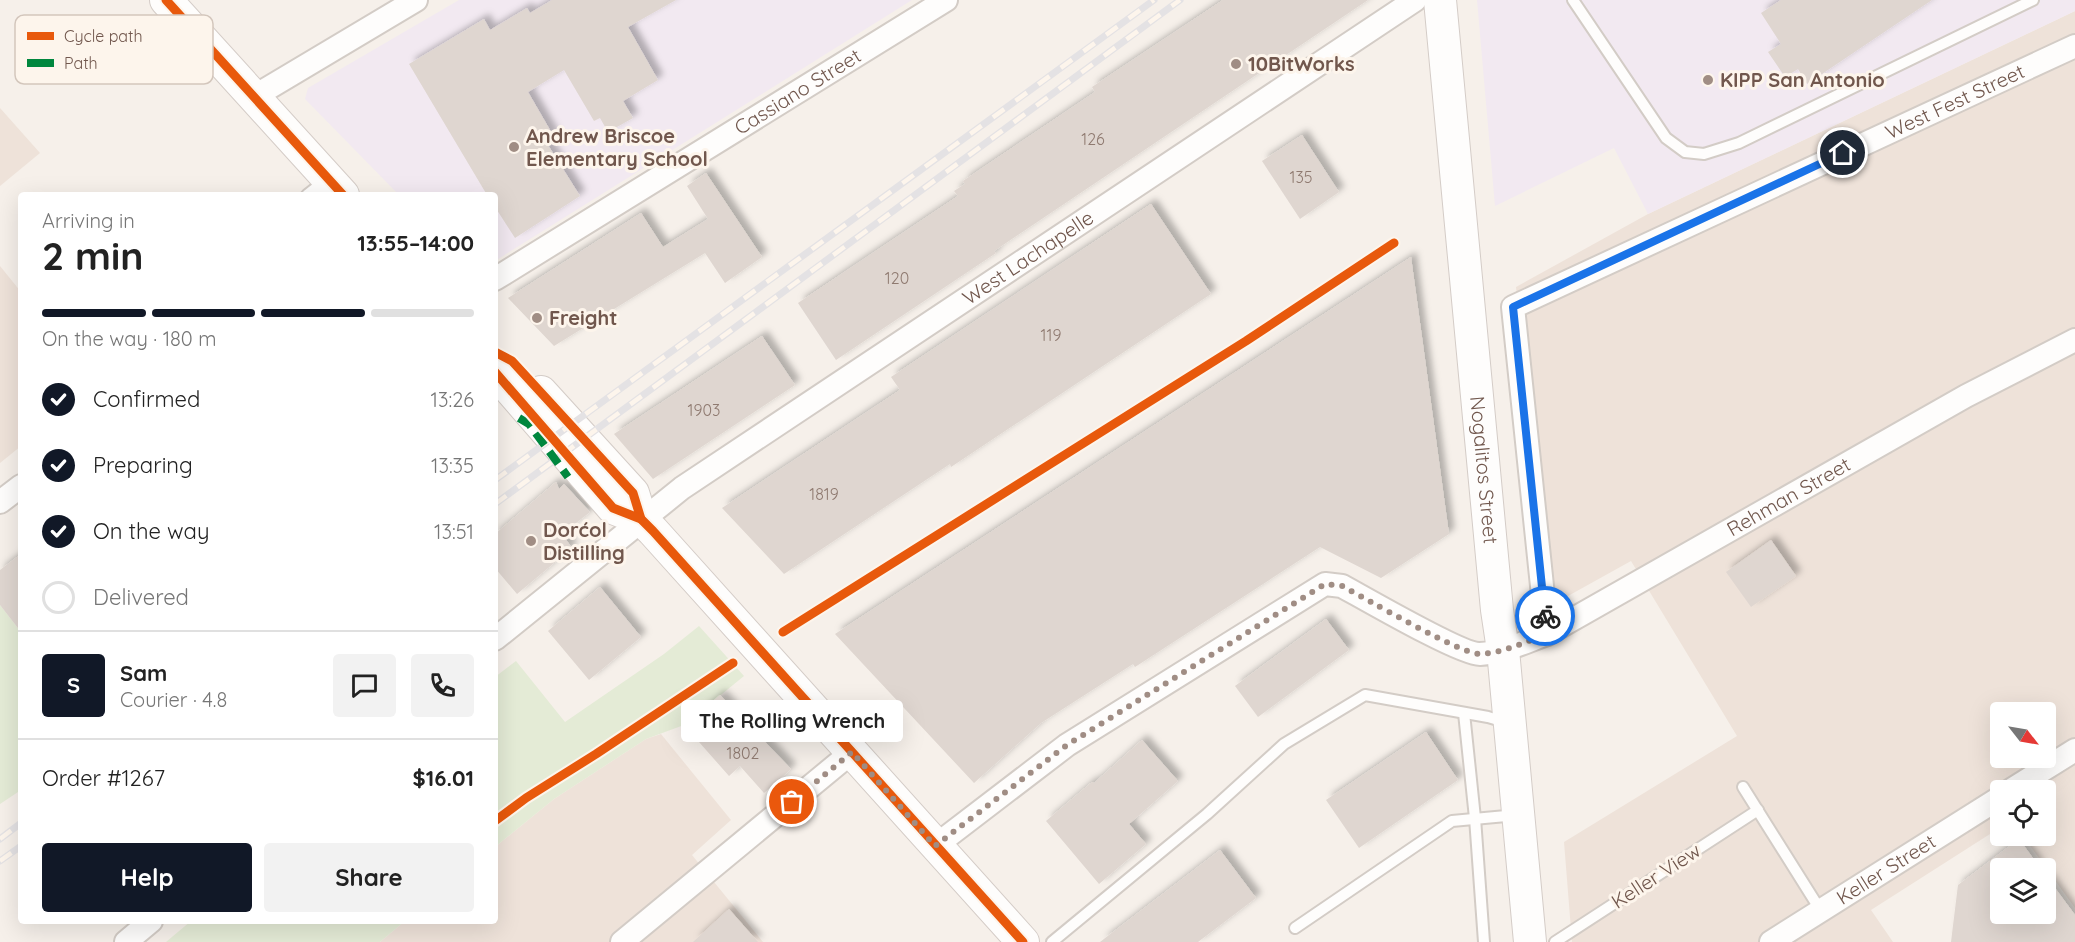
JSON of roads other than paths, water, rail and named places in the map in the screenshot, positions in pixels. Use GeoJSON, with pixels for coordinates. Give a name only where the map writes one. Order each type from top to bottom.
{"type":"FeatureCollection","features":[{"type":"Feature","properties":{"kind":"main road"},"geometry":{"type":"LineString","coordinates":[[166,0],[180,15]]}},
{"type":"Feature","properties":{"kind":"main road","name":"Nogalitos Street"},"geometry":{"type":"LineString","coordinates":[[1440,0],[1493,575],[1503,650],[1508,724],[1530,942]]}},
{"type":"Feature","properties":{"kind":"main road"},"geometry":{"type":"LineString","coordinates":[[213,51],[255,96],[326,189]]}},
{"type":"Feature","properties":{"kind":"main road"},"geometry":{"type":"LineString","coordinates":[[498,353],[512,360],[609,466],[633,493],[641,519],[1023,942]]}},
{"type":"Feature","properties":{"kind":"main road"},"geometry":{"type":"LineString","coordinates":[[498,375],[614,508],[641,519]]}},
{"type":"Feature","properties":{"kind":"street"},"geometry":{"type":"LineString","coordinates":[[255,96],[416,0]]}},
{"type":"Feature","properties":{"kind":"street","name":"Cassiano Street"},"geometry":{"type":"LineString","coordinates":[[498,277],[946,0]]}},
{"type":"Feature","properties":{"kind":"street","name":"West Lachapelle"},"geometry":{"type":"LineString","coordinates":[[498,637],[682,488],[1411,2]]}},
{"type":"Feature","properties":{"kind":"street","name":"West Fest Street"},"geometry":{"type":"LineString","coordinates":[[1547,634],[1513,307],[2075,45]]}},
{"type":"Feature","properties":{"kind":"street","name":"Rehman Street"},"geometry":{"type":"LineString","coordinates":[[1503,650],[1547,634],[1966,396],[2075,340]]}},
{"type":"Feature","properties":{"kind":"street"},"geometry":{"type":"LineString","coordinates":[[0,502],[18,488]]}},
{"type":"Feature","properties":{"kind":"street"},"geometry":{"type":"LineString","coordinates":[[935,846],[1067,745],[1325,584],[1342,586],[1456,647],[1477,654],[1503,650]]}},
{"type":"Feature","properties":{"kind":"street"},"geometry":{"type":"LineString","coordinates":[[2027,780],[2075,750]]}},
{"type":"Feature","properties":{"kind":"street"},"geometry":{"type":"LineString","coordinates":[[622,942],[852,752]]}},
{"type":"Feature","properties":{"kind":"street","name":"Keller Street"},"geometry":{"type":"LineString","coordinates":[[1771,942],[1990,804]]}},
{"type":"Feature","properties":{"kind":"street"},"geometry":{"type":"LineString","coordinates":[[126,942],[147,924]]}},
{"type":"Feature","properties":{"kind":"lane"},"geometry":{"type":"LineString","coordinates":[[1573,0],[1666,138],[1685,152],[1704,154],[1739,143],[2032,0]]}},
{"type":"Feature","properties":{"kind":"lane"},"geometry":{"type":"LineString","coordinates":[[1052,942],[1207,814],[1284,744],[1365,695],[1488,717],[1508,724]]}},
{"type":"Feature","properties":{"kind":"lane"},"geometry":{"type":"LineString","coordinates":[[1464,713],[1475,818],[1484,942]]}},
{"type":"Feature","properties":{"kind":"lane"},"geometry":{"type":"LineString","coordinates":[[1743,787],[1821,910]]}},
{"type":"Feature","properties":{"kind":"lane","name":"Keller View"},"geometry":{"type":"LineString","coordinates":[[1555,942],[1758,810]]}},
{"type":"Feature","properties":{"kind":"lane"},"geometry":{"type":"LineString","coordinates":[[1295,928],[1452,821],[1517,815]]}},
{"type":"Feature","properties":{"kind":"railway"},"geometry":{"type":"LineString","coordinates":[[498,478],[1154,0]]}},
{"type":"Feature","properties":{"kind":"railway"},"geometry":{"type":"LineString","coordinates":[[498,502],[1180,0]]}},
{"type":"Feature","properties":{"kind":"railway"},"geometry":{"type":"LineString","coordinates":[[0,839],[18,825]]}},
{"type":"Feature","properties":{"kind":"railway"},"geometry":{"type":"LineString","coordinates":[[0,861],[18,848]]}},
{"type":"Feature","properties":{"kind":"place","name":"10BitWorks"},"geometry":{"type":"Point","coordinates":[1236,64]}},
{"type":"Feature","properties":{"kind":"place","name":"KIPP San Antonio"},"geometry":{"type":"Point","coordinates":[1708,80]}},
{"type":"Feature","properties":{"kind":"place","name":"Andrew Briscoe Elementary School"},"geometry":{"type":"Point","coordinates":[514,147]}},
{"type":"Feature","properties":{"kind":"place","name":"Freight"},"geometry":{"type":"Point","coordinates":[537,318]}},
{"type":"Feature","properties":{"kind":"place","name":"Dorćol Distilling"},"geometry":{"type":"Point","coordinates":[531,541]}},
{"type":"Feature","properties":{"kind":"place","name":"The Rolling Wrench"},"geometry":{"type":"Point","coordinates":[792,802]}}]}
